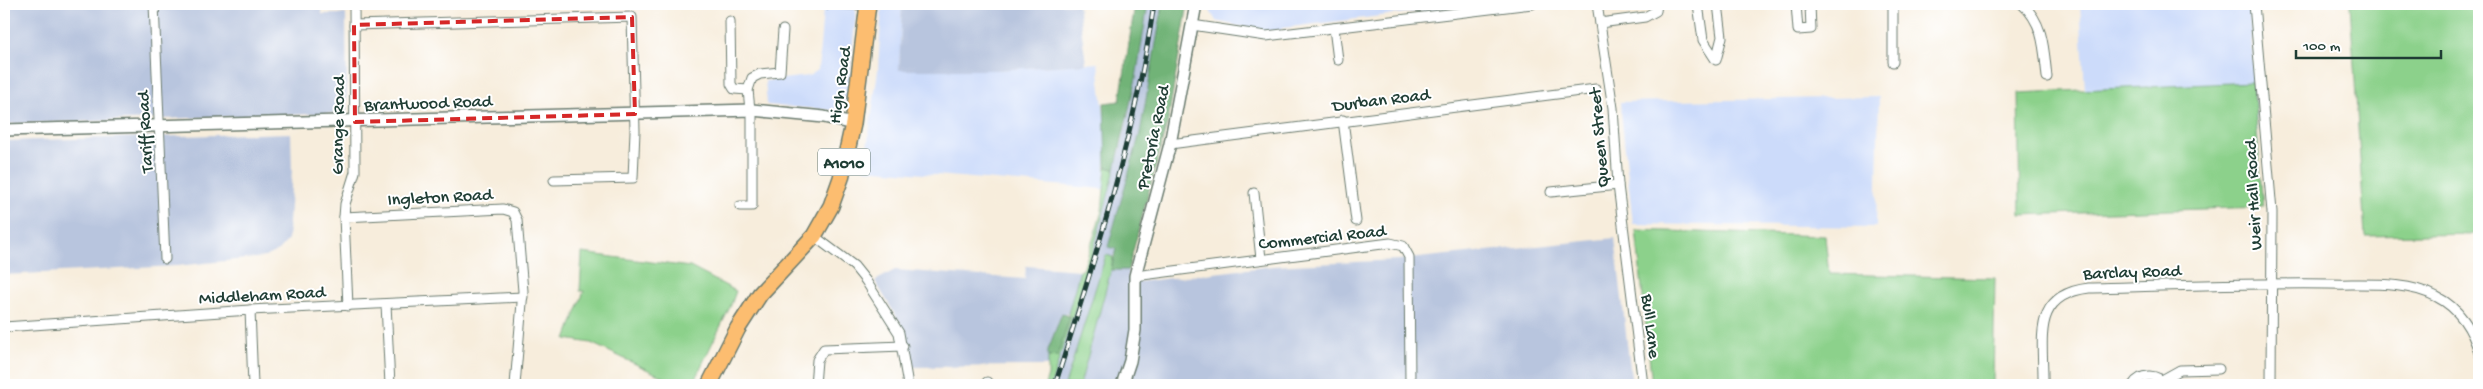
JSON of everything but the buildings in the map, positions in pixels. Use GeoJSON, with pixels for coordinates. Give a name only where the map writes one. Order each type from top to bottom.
{"type":"FeatureCollection","features":[{"type":"Feature","properties":{"kind":"main road","name":"High Road"},"geometry":{"type":"LineString","coordinates":[[709,385],[738,328],[760,294],[814,236],[831,206],[841,178],[853,124],[868,4]]}},
{"type":"Feature","properties":{"kind":"street","name":"Tariff Road"},"geometry":{"type":"LineString","coordinates":[[154,4],[166,258]]}},
{"type":"Feature","properties":{"kind":"street","name":"Grange Road"},"geometry":{"type":"LineString","coordinates":[[348,306],[344,216],[345,204],[355,172],[354,4]]}},
{"type":"Feature","properties":{"kind":"street"},"geometry":{"type":"LineString","coordinates":[[813,4],[868,4]]}},
{"type":"Feature","properties":{"kind":"street","name":"Pretoria Road"},"geometry":{"type":"LineString","coordinates":[[1122,385],[1130,361],[1134,330],[1135,276],[1170,144],[1196,4]]}},
{"type":"Feature","properties":{"kind":"street"},"geometry":{"type":"LineString","coordinates":[[1192,25],[1266,36],[1532,4]]}},
{"type":"Feature","properties":{"kind":"street","name":"Queen Street"},"geometry":{"type":"LineString","coordinates":[[1597,4],[1613,108],[1618,185],[1628,270]]}},
{"type":"Feature","properties":{"kind":"street"},"geometry":{"type":"LineString","coordinates":[[1600,22],[1645,17],[1656,11],[1657,4]]}},
{"type":"Feature","properties":{"kind":"street"},"geometry":{"type":"LineString","coordinates":[[1698,4],[1703,40],[1716,60],[1722,37],[1718,4]]}},
{"type":"Feature","properties":{"kind":"street"},"geometry":{"type":"LineString","coordinates":[[1796,4],[1798,30],[1810,29],[1810,4]]}},
{"type":"Feature","properties":{"kind":"street"},"geometry":{"type":"LineString","coordinates":[[1893,4],[1893,62]]}},
{"type":"Feature","properties":{"kind":"street"},"geometry":{"type":"LineString","coordinates":[[2022,4],[2031,11],[2040,29],[2047,77]]}},
{"type":"Feature","properties":{"kind":"street","name":"Weir Hall Road"},"geometry":{"type":"LineString","coordinates":[[2254,4],[2272,212],[2271,385]]}},
{"type":"Feature","properties":{"kind":"street"},"geometry":{"type":"LineString","coordinates":[[354,25],[632,17],[636,164],[633,178],[554,180]]}},
{"type":"Feature","properties":{"kind":"street"},"geometry":{"type":"LineString","coordinates":[[730,21],[731,84],[734,89],[748,90]]}},
{"type":"Feature","properties":{"kind":"street"},"geometry":{"type":"LineString","coordinates":[[1334,28],[1338,60]]}},
{"type":"Feature","properties":{"kind":"street"},"geometry":{"type":"LineString","coordinates":[[740,206],[752,206],[751,110],[748,90],[750,81],[756,75],[780,72],[783,30]]}},
{"type":"Feature","properties":{"kind":"street","name":"Durban Road"},"geometry":{"type":"LineString","coordinates":[[1170,144],[1343,120],[1596,89]]}},
{"type":"Feature","properties":{"kind":"street","name":"Brantwood Road"},"geometry":{"type":"LineString","coordinates":[[4,130],[161,128],[751,110],[824,116],[853,124]]}},
{"type":"Feature","properties":{"kind":"street"},"geometry":{"type":"LineString","coordinates":[[1343,120],[1356,221]]}},
{"type":"Feature","properties":{"kind":"street"},"geometry":{"type":"LineString","coordinates":[[1551,192],[1618,185]]}},
{"type":"Feature","properties":{"kind":"street"},"geometry":{"type":"LineString","coordinates":[[1254,193],[1261,259]]}},
{"type":"Feature","properties":{"kind":"street","name":"Ingleton Road"},"geometry":{"type":"LineString","coordinates":[[344,216],[503,210],[512,212],[517,220],[523,297],[515,385]]}},
{"type":"Feature","properties":{"kind":"street"},"geometry":{"type":"LineString","coordinates":[[814,236],[854,266],[900,333],[908,385]]}},
{"type":"Feature","properties":{"kind":"street","name":"Commercial Road"},"geometry":{"type":"LineString","coordinates":[[1135,276],[1390,243],[1403,246],[1408,257],[1410,385]]}},
{"type":"Feature","properties":{"kind":"street","name":"Bull Lane"},"geometry":{"type":"LineString","coordinates":[[1628,270],[1643,385]]}},
{"type":"Feature","properties":{"kind":"street","name":"Barclay Road"},"geometry":{"type":"LineString","coordinates":[[2043,385],[2044,318],[2049,306],[2067,293],[2089,288],[2272,283],[2391,286],[2426,291],[2446,303],[2462,318],[2474,337],[2479,353]]}},
{"type":"Feature","properties":{"kind":"street","name":"Middleham Road"},"geometry":{"type":"LineString","coordinates":[[4,327],[250,310],[523,297]]}},
{"type":"Feature","properties":{"kind":"street"},"geometry":{"type":"LineString","coordinates":[[386,304],[390,385]]}},
{"type":"Feature","properties":{"kind":"street"},"geometry":{"type":"LineString","coordinates":[[250,310],[253,385]]}},
{"type":"Feature","properties":{"kind":"street"},"geometry":{"type":"LineString","coordinates":[[815,385],[817,360],[824,350],[830,348],[862,350],[903,346]]}},
{"type":"Feature","properties":{"kind":"street"},"geometry":{"type":"LineString","coordinates":[[2133,385],[2137,379],[2146,376],[2157,377],[2164,383],[2180,370],[2219,369]]}},
{"type":"Feature","properties":{"kind":"highlighted area"},"geometry":{"type":"Polygon","coordinates":[[[632,17],[635,114],[355,122],[354,25],[632,17]]]}},
{"type":"Feature","properties":{"kind":"shaded area"},"geometry":{"type":"Polygon","coordinates":[[[4,4],[321,4],[322,14],[346,14],[347,113],[4,124],[4,4]]]}},
{"type":"Feature","properties":{"kind":"shaded area"},"geometry":{"type":"Polygon","coordinates":[[[804,4],[853,4],[856,12],[850,74],[850,100],[842,111],[767,105],[765,81],[809,76],[818,70],[823,10],[804,9],[804,4]]]}},
{"type":"Feature","properties":{"kind":"shaded area"},"geometry":{"type":"Polygon","coordinates":[[[882,4],[902,4],[899,70],[996,70],[1098,63],[1106,133],[1104,189],[864,169],[878,70],[882,4]]]}},
{"type":"Feature","properties":{"kind":"shaded area"},"geometry":{"type":"Polygon","coordinates":[[[902,4],[1078,4],[1086,64],[996,70],[899,70],[902,4]]]}},
{"type":"Feature","properties":{"kind":"shaded area"},"geometry":{"type":"Polygon","coordinates":[[[1148,4],[1163,4],[1140,133],[1109,246],[1116,249],[1113,257],[1106,256],[1065,385],[1051,385],[1094,248],[1123,139],[1136,78],[1148,4]]]}},
{"type":"Feature","properties":{"kind":"shaded area"},"geometry":{"type":"Polygon","coordinates":[[[1210,4],[1479,4],[1282,28],[1281,30],[1266,32],[1216,21],[1209,9],[1210,4]]]}},
{"type":"Feature","properties":{"kind":"shaded area"},"geometry":{"type":"Polygon","coordinates":[[[2080,4],[2249,4],[2263,207],[2020,215],[2018,93],[2085,91],[2080,4]]]}},
{"type":"Feature","properties":{"kind":"shaded area"},"geometry":{"type":"Polygon","coordinates":[[[1879,97],[1876,227],[1633,224],[1620,102],[1879,97]]]}},
{"type":"Feature","properties":{"kind":"shaded area"},"geometry":{"type":"Polygon","coordinates":[[[291,133],[292,170],[288,240],[278,251],[265,257],[176,266],[4,275],[4,141],[291,133]]]}},
{"type":"Feature","properties":{"kind":"shaded area"},"geometry":{"type":"Polygon","coordinates":[[[1615,238],[1632,385],[1080,385],[1111,270],[1128,270],[1129,283],[1273,266],[1398,260],[1615,238]]]}},
{"type":"Feature","properties":{"kind":"shaded area"},"geometry":{"type":"Polygon","coordinates":[[[1026,266],[1080,270],[1068,314],[1062,313],[1048,350],[1048,366],[914,367],[901,324],[875,281],[895,270],[1025,279],[1026,266]]]}},
{"type":"Feature","properties":{"kind":"green space"},"geometry":{"type":"Polygon","coordinates":[[[1135,4],[1148,4],[1136,78],[1115,169],[1106,167],[1104,103],[1120,101],[1135,4]]]}},
{"type":"Feature","properties":{"kind":"green space"},"geometry":{"type":"Polygon","coordinates":[[[1163,4],[1188,4],[1168,120],[1128,270],[1111,270],[1116,249],[1108,247],[1140,133],[1163,4]]]}},
{"type":"Feature","properties":{"kind":"green space"},"geometry":{"type":"Polygon","coordinates":[[[2350,4],[2479,4],[2479,234],[2365,236],[2350,4]]]}},
{"type":"Feature","properties":{"kind":"green space"},"geometry":{"type":"Polygon","coordinates":[[[2253,82],[2263,207],[2020,215],[2018,93],[2253,82]]]}},
{"type":"Feature","properties":{"kind":"green space"},"geometry":{"type":"Polygon","coordinates":[[[1106,167],[1115,169],[1094,248],[1051,385],[1045,385],[1048,375],[1048,357],[1057,356],[1070,317],[1068,314],[1080,270],[1083,270],[1102,211],[1106,167]]]}},
{"type":"Feature","properties":{"kind":"green space"},"geometry":{"type":"Polygon","coordinates":[[[1636,230],[1825,236],[1829,274],[1995,278],[1993,385],[1652,385],[1636,230]]]}},
{"type":"Feature","properties":{"kind":"green space"},"geometry":{"type":"Polygon","coordinates":[[[582,253],[690,267],[736,291],[692,385],[680,385],[591,343],[566,339],[584,291],[580,291],[582,253]]]}},
{"type":"Feature","properties":{"kind":"green space"},"geometry":{"type":"Polygon","coordinates":[[[1106,255],[1113,257],[1111,270],[1080,385],[1065,385],[1106,255]]]}},
{"type":"Feature","properties":{"kind":"green space"},"geometry":{"type":"Polygon","coordinates":[[[1062,313],[1070,317],[1057,356],[1048,357],[1048,350],[1062,313]]]}},
{"type":"Feature","properties":{"kind":"railway"},"geometry":{"type":"LineString","coordinates":[[1055,385],[1099,244],[1125,149],[1146,53],[1154,4]]}}]}
